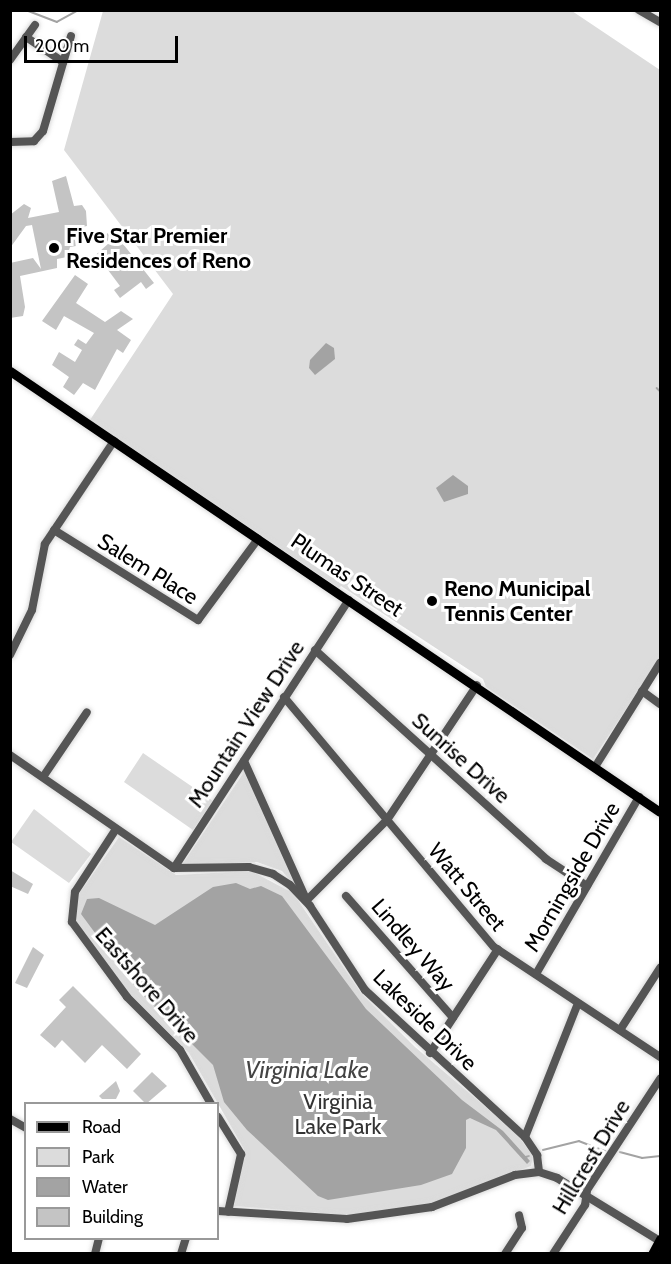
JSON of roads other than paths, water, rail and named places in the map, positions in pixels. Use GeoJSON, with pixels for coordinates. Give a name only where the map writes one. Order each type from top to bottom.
{"type":"FeatureCollection","features":[{"type":"Feature","properties":{"kind":"main road","name":"Plumas Street"},"geometry":{"type":"LineString","coordinates":[[11,373],[477,686],[660,812]]}},
{"type":"Feature","properties":{"kind":"main road"},"geometry":{"type":"LineString","coordinates":[[652,1254],[660,1241]]}},
{"type":"Feature","properties":{"kind":"street"},"geometry":{"type":"LineString","coordinates":[[639,10],[660,22]]}},
{"type":"Feature","properties":{"kind":"street"},"geometry":{"type":"LineString","coordinates":[[10,60],[35,25]]}},
{"type":"Feature","properties":{"kind":"street"},"geometry":{"type":"LineString","coordinates":[[10,142],[39,137],[71,36]]}},
{"type":"Feature","properties":{"kind":"street"},"geometry":{"type":"LineString","coordinates":[[26,37],[63,62]]}},
{"type":"Feature","properties":{"kind":"street"},"geometry":{"type":"LineString","coordinates":[[10,655],[32,610],[42,551],[114,441]]}},
{"type":"Feature","properties":{"kind":"street","name":"Salem Place"},"geometry":{"type":"LineString","coordinates":[[54,530],[198,620],[206,616],[258,539]]}},
{"type":"Feature","properties":{"kind":"street","name":"Mountain View Drive"},"geometry":{"type":"LineString","coordinates":[[174,868],[349,600]]}},
{"type":"Feature","properties":{"kind":"street","name":"Sunrise Drive"},"geometry":{"type":"LineString","coordinates":[[315,650],[546,859],[587,886]]}},
{"type":"Feature","properties":{"kind":"street"},"geometry":{"type":"LineString","coordinates":[[596,767],[660,663]]}},
{"type":"Feature","properties":{"kind":"street"},"geometry":{"type":"LineString","coordinates":[[244,761],[306,901],[387,820],[477,686]]}},
{"type":"Feature","properties":{"kind":"street"},"geometry":{"type":"LineString","coordinates":[[642,691],[660,704]]}},
{"type":"Feature","properties":{"kind":"street","name":"Watt Street"},"geometry":{"type":"LineString","coordinates":[[284,697],[498,949],[660,1057]]}},
{"type":"Feature","properties":{"kind":"street"},"geometry":{"type":"LineString","coordinates":[[43,777],[87,712]]}},
{"type":"Feature","properties":{"kind":"street"},"geometry":{"type":"LineString","coordinates":[[587,761],[613,737]]}},
{"type":"Feature","properties":{"kind":"street"},"geometry":{"type":"LineString","coordinates":[[10,755],[174,868]]}},
{"type":"Feature","properties":{"kind":"street","name":"Morningside Drive"},"geometry":{"type":"LineString","coordinates":[[536,974],[639,797]]}},
{"type":"Feature","properties":{"kind":"street","name":"Eastshore Drive"},"geometry":{"type":"LineString","coordinates":[[116,829],[75,892],[72,922],[127,997],[180,1050],[210,1102]]}},
{"type":"Feature","properties":{"kind":"street","name":"Lakeside Drive"},"geometry":{"type":"LineString","coordinates":[[174,868],[258,869],[283,880],[306,901],[359,983],[430,1053],[525,1137],[537,1155],[539,1172]]}},
{"type":"Feature","properties":{"kind":"street","name":"Lindley Way"},"geometry":{"type":"LineString","coordinates":[[346,896],[453,1018]]}},
{"type":"Feature","properties":{"kind":"street"},"geometry":{"type":"LineString","coordinates":[[430,1053],[498,949]]}},
{"type":"Feature","properties":{"kind":"street"},"geometry":{"type":"LineString","coordinates":[[620,1030],[660,968]]}},
{"type":"Feature","properties":{"kind":"street"},"geometry":{"type":"LineString","coordinates":[[525,1137],[578,1003]]}},
{"type":"Feature","properties":{"kind":"street","name":"Hillcrest Drive"},"geometry":{"type":"LineString","coordinates":[[553,1254],[660,1079]]}},
{"type":"Feature","properties":{"kind":"street"},"geometry":{"type":"LineString","coordinates":[[10,1119],[24,1127]]}},
{"type":"Feature","properties":{"kind":"street"},"geometry":{"type":"LineString","coordinates":[[219,1119],[242,1157],[228,1212]]}},
{"type":"Feature","properties":{"kind":"street"},"geometry":{"type":"LineString","coordinates":[[219,1211],[347,1220],[432,1207],[514,1175],[539,1172],[557,1178],[586,1198],[660,1241]]}},
{"type":"Feature","properties":{"kind":"street"},"geometry":{"type":"LineString","coordinates":[[505,1254],[522,1228],[519,1215]]}},
{"type":"Feature","properties":{"kind":"water"},"geometry":{"type":"Polygon","coordinates":[[[326,343],[334,348],[335,359],[315,375],[309,368],[310,360],[326,343]]]}},
{"type":"Feature","properties":{"kind":"water"},"geometry":{"type":"Polygon","coordinates":[[[453,475],[468,486],[468,494],[444,502],[436,488],[453,475]]]}},
{"type":"Feature","properties":{"kind":"water","name":"Virginia Lake"},"geometry":{"type":"Polygon","coordinates":[[[236,883],[250,889],[261,886],[282,896],[366,1009],[462,1100],[503,1131],[530,1161],[527,1164],[496,1130],[470,1118],[466,1120],[466,1148],[452,1174],[421,1185],[328,1200],[318,1196],[247,1130],[224,1102],[213,1065],[135,987],[81,914],[87,899],[99,898],[155,925],[213,887],[236,883]]]}},
{"type":"Feature","properties":{"kind":"waterway"},"geometry":{"type":"LineString","coordinates":[[26,10],[57,22],[79,10]]}},
{"type":"Feature","properties":{"kind":"waterway"},"geometry":{"type":"LineString","coordinates":[[657,388],[660,391]]}},
{"type":"Feature","properties":{"kind":"waterway"},"geometry":{"type":"LineString","coordinates":[[543,1150],[579,1141],[605,1151]]}},
{"type":"Feature","properties":{"kind":"waterway"},"geometry":{"type":"LineString","coordinates":[[620,1152],[642,1158],[660,1156]]}},
{"type":"Feature","properties":{"kind":"place","name":"Five Star Premier Residences of Reno"},"geometry":{"type":"Point","coordinates":[54,248]}},
{"type":"Feature","properties":{"kind":"place","name":"Reno Municipal Tennis Center"},"geometry":{"type":"Point","coordinates":[432,601]}},
{"type":"Feature","properties":{"kind":"park label","name":"Virginia Lake Park"},"geometry":{"type":"Point","coordinates":[338,1114]}}]}
